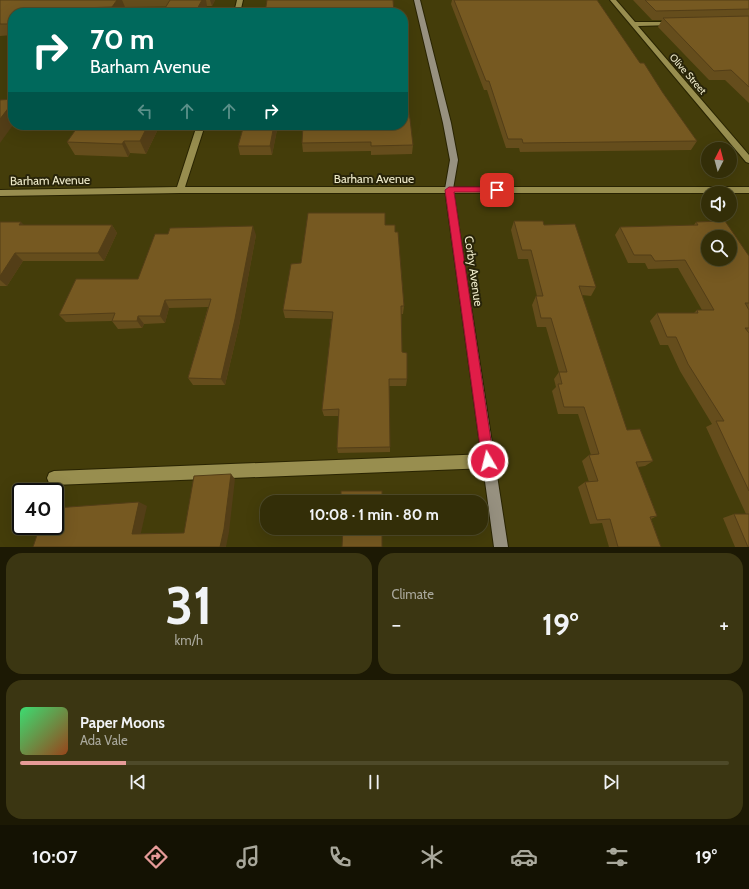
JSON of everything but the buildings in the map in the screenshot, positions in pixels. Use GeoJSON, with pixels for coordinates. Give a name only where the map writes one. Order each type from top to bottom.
{"type":"FeatureCollection","features":[{"type":"Feature","properties":{"kind":"street","name":"Corby Avenue"},"geometry":{"type":"LineString","coordinates":[[417,0],[447,123],[454,160],[449,190],[501,547]]}},
{"type":"Feature","properties":{"kind":"street","name":"Olive Street"},"geometry":{"type":"LineString","coordinates":[[613,0],[749,160]]}},
{"type":"Feature","properties":{"kind":"street"},"geometry":{"type":"LineString","coordinates":[[633,24],[679,23]]}},
{"type":"Feature","properties":{"kind":"street"},"geometry":{"type":"LineString","coordinates":[[180,190],[199,130]]}},
{"type":"Feature","properties":{"kind":"street","name":"Barham Avenue"},"geometry":{"type":"LineString","coordinates":[[0,193],[180,190],[749,190]]}},
{"type":"Feature","properties":{"kind":"street"},"geometry":{"type":"LineString","coordinates":[[54,478],[488,461]]}},
{"type":"Feature","properties":{"kind":"route"},"geometry":{"type":"LineString","coordinates":[[488,461],[449,190],[497,190]]}}]}
